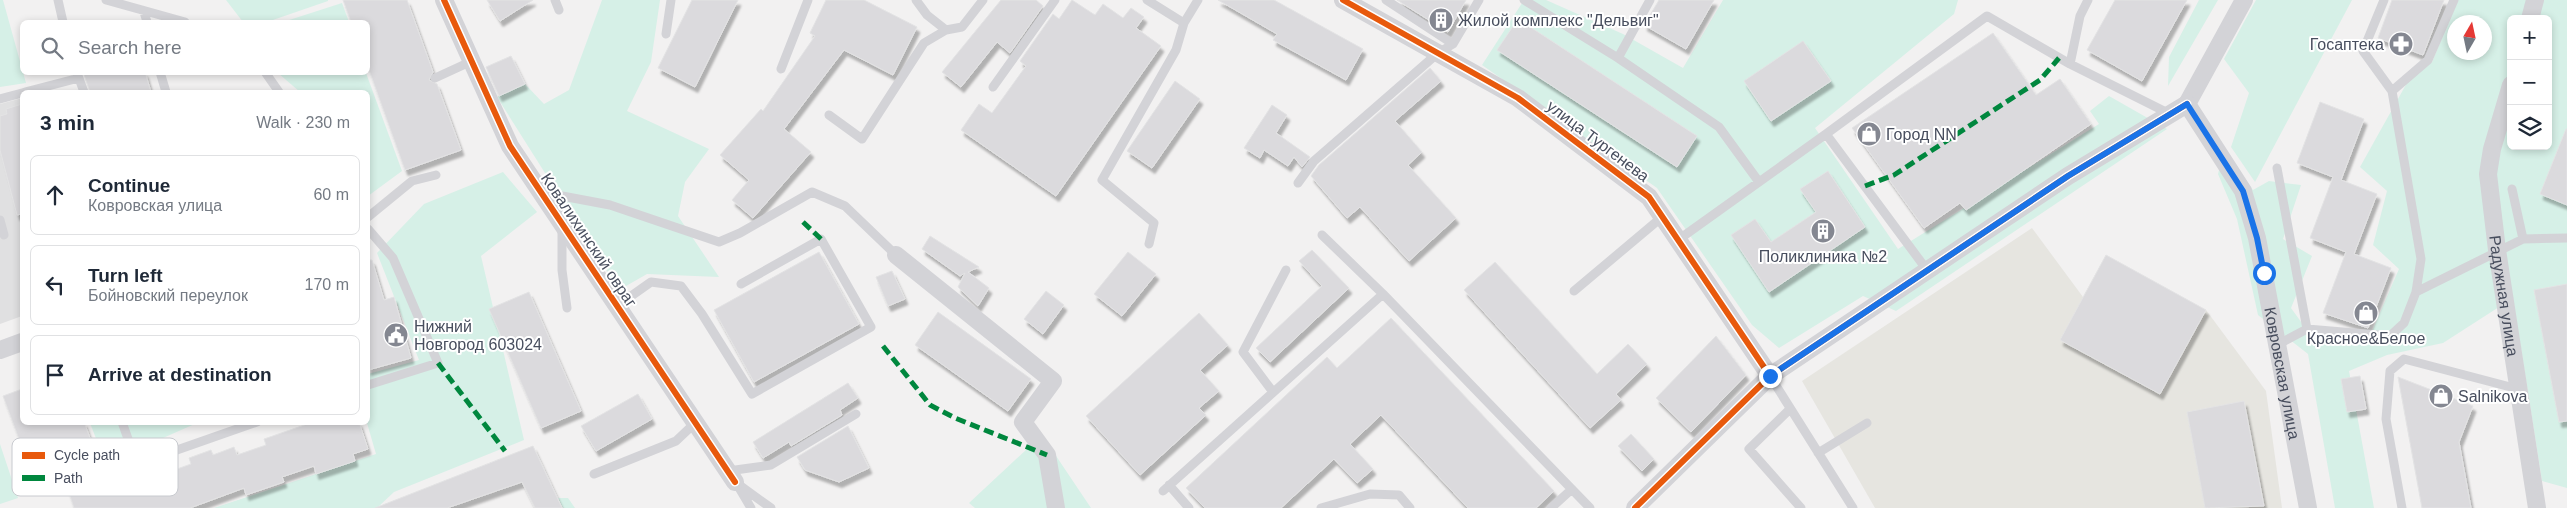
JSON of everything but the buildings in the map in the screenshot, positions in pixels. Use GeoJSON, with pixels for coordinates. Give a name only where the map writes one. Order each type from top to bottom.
{"type":"FeatureCollection","features":[{"type":"Feature","properties":{"kind":"street","name":"Ковалихинский овраг"},"geometry":{"type":"LineString","coordinates":[[444,0],[510,146],[694,423],[732,476]]}},
{"type":"Feature","properties":{"kind":"street"},"geometry":{"type":"LineString","coordinates":[[1635,508],[1770,376],[2068,176],[2187,104],[2244,0]]}},
{"type":"Feature","properties":{"kind":"street"},"geometry":{"type":"LineString","coordinates":[[2531,15],[2535,0]]}},
{"type":"Feature","properties":{"kind":"street","name":"улица Тургенева"},"geometry":{"type":"LineString","coordinates":[[1347,1],[1446,48],[1518,98],[1649,197],[1770,376]]}},
{"type":"Feature","properties":{"kind":"street","name":"Радужная улица"},"geometry":{"type":"LineString","coordinates":[[2507,98],[2492,149],[2488,174],[2497,250],[2537,508]]}},
{"type":"Feature","properties":{"kind":"street","name":"Ковровская улица"},"geometry":{"type":"LineString","coordinates":[[2187,104],[2243,191],[2257,238],[2308,508]]}},
{"type":"Feature","properties":{"kind":"street"},"geometry":{"type":"LineString","coordinates":[[896,255],[1053,380],[1024,422],[1047,455],[1056,508]]}},
{"type":"Feature","properties":{"kind":"street"},"geometry":{"type":"LineString","coordinates":[[0,350],[20,343]]}},
{"type":"Feature","properties":{"kind":"lane"},"geometry":{"type":"LineString","coordinates":[[58,0],[63,20]]}},
{"type":"Feature","properties":{"kind":"lane"},"geometry":{"type":"LineString","coordinates":[[106,0],[177,20]]}},
{"type":"Feature","properties":{"kind":"lane"},"geometry":{"type":"LineString","coordinates":[[554,0],[559,10]]}},
{"type":"Feature","properties":{"kind":"lane"},"geometry":{"type":"LineString","coordinates":[[666,34],[672,0]]}},
{"type":"Feature","properties":{"kind":"lane"},"geometry":{"type":"LineString","coordinates":[[781,69],[808,0]]}},
{"type":"Feature","properties":{"kind":"lane"},"geometry":{"type":"LineString","coordinates":[[916,0],[927,15],[946,30]]}},
{"type":"Feature","properties":{"kind":"lane"},"geometry":{"type":"LineString","coordinates":[[828,115],[862,139],[924,43],[946,30],[962,27],[983,0]]}},
{"type":"Feature","properties":{"kind":"lane"},"geometry":{"type":"LineString","coordinates":[[993,87],[1055,0]]}},
{"type":"Feature","properties":{"kind":"lane"},"geometry":{"type":"LineString","coordinates":[[1148,0],[1184,23]]}},
{"type":"Feature","properties":{"kind":"lane"},"geometry":{"type":"LineString","coordinates":[[1149,244],[1154,223],[1102,180],[1176,50],[1184,23],[1198,0]]}},
{"type":"Feature","properties":{"kind":"lane"},"geometry":{"type":"LineString","coordinates":[[1386,0],[1446,48]]}},
{"type":"Feature","properties":{"kind":"lane"},"geometry":{"type":"LineString","coordinates":[[1298,183],[1314,161],[1446,48],[1479,0]]}},
{"type":"Feature","properties":{"kind":"lane"},"geometry":{"type":"LineString","coordinates":[[1524,0],[1618,58],[1719,127],[1759,182]]}},
{"type":"Feature","properties":{"kind":"lane"},"geometry":{"type":"LineString","coordinates":[[1618,58],[1650,0]]}},
{"type":"Feature","properties":{"kind":"lane"},"geometry":{"type":"LineString","coordinates":[[2070,64],[2080,16],[2088,0]]}},
{"type":"Feature","properties":{"kind":"lane"},"geometry":{"type":"LineString","coordinates":[[2277,345],[2307,329],[2390,336],[2404,323],[2416,292],[2420,259],[2392,91],[2363,51],[2384,0]]}},
{"type":"Feature","properties":{"kind":"lane"},"geometry":{"type":"LineString","coordinates":[[2392,91],[2428,60],[2454,0]]}},
{"type":"Feature","properties":{"kind":"lane"},"geometry":{"type":"LineString","coordinates":[[144,12],[146,20]]}},
{"type":"Feature","properties":{"kind":"lane"},"geometry":{"type":"LineString","coordinates":[[1678,240],[1987,16],[2070,64],[2170,114]]}},
{"type":"Feature","properties":{"kind":"lane"},"geometry":{"type":"LineString","coordinates":[[435,78],[472,61]]}},
{"type":"Feature","properties":{"kind":"lane"},"geometry":{"type":"LineString","coordinates":[[33,90],[78,75],[83,90]]}},
{"type":"Feature","properties":{"kind":"lane"},"geometry":{"type":"LineString","coordinates":[[161,75],[165,90]]}},
{"type":"Feature","properties":{"kind":"lane"},"geometry":{"type":"LineString","coordinates":[[267,75],[278,90]]}},
{"type":"Feature","properties":{"kind":"lane"},"geometry":{"type":"LineString","coordinates":[[0,99],[20,94]]}},
{"type":"Feature","properties":{"kind":"lane"},"geometry":{"type":"LineString","coordinates":[[1826,134],[1927,270]]}},
{"type":"Feature","properties":{"kind":"lane"},"geometry":{"type":"LineString","coordinates":[[2277,168],[2307,329]]}},
{"type":"Feature","properties":{"kind":"lane"},"geometry":{"type":"LineString","coordinates":[[370,215],[412,181],[436,175]]}},
{"type":"Feature","properties":{"kind":"lane"},"geometry":{"type":"LineString","coordinates":[[2512,189],[2523,238]]}},
{"type":"Feature","properties":{"kind":"lane"},"geometry":{"type":"LineString","coordinates":[[541,192],[610,205],[718,242],[740,233],[812,192],[845,206],[896,255]]}},
{"type":"Feature","properties":{"kind":"lane"},"geometry":{"type":"LineString","coordinates":[[1574,291],[1662,217]]}},
{"type":"Feature","properties":{"kind":"lane"},"geometry":{"type":"LineString","coordinates":[[0,220],[4,235]]}},
{"type":"Feature","properties":{"kind":"lane"},"geometry":{"type":"LineString","coordinates":[[562,225],[562,270],[567,308]]}},
{"type":"Feature","properties":{"kind":"lane"},"geometry":{"type":"LineString","coordinates":[[370,231],[393,258],[438,363],[370,384]]}},
{"type":"Feature","properties":{"kind":"lane"},"geometry":{"type":"LineString","coordinates":[[1322,235],[1384,294],[1590,508]]}},
{"type":"Feature","properties":{"kind":"lane"},"geometry":{"type":"LineString","coordinates":[[2416,292],[2523,238],[2567,238]]}},
{"type":"Feature","properties":{"kind":"lane"},"geometry":{"type":"LineString","coordinates":[[616,306],[651,282],[681,286],[702,314],[752,394],[871,327],[821,239],[741,284]]}},
{"type":"Feature","properties":{"kind":"lane"},"geometry":{"type":"LineString","coordinates":[[1273,392],[1243,352],[1286,270]]}},
{"type":"Feature","properties":{"kind":"lane"},"geometry":{"type":"LineString","coordinates":[[1189,508],[1166,488],[1384,294]]}},
{"type":"Feature","properties":{"kind":"lane"},"geometry":{"type":"LineString","coordinates":[[2402,508],[2386,419],[2390,371],[2404,359],[2518,389]]}},
{"type":"Feature","properties":{"kind":"lane"},"geometry":{"type":"LineString","coordinates":[[1770,376],[1853,508]]}},
{"type":"Feature","properties":{"kind":"lane"},"geometry":{"type":"LineString","coordinates":[[1790,409],[1749,448],[1801,508]]}},
{"type":"Feature","properties":{"kind":"lane"},"geometry":{"type":"LineString","coordinates":[[732,476],[772,466],[856,414]]}},
{"type":"Feature","properties":{"kind":"lane"},"geometry":{"type":"LineString","coordinates":[[594,474],[676,441],[694,423]]}},
{"type":"Feature","properties":{"kind":"lane"},"geometry":{"type":"LineString","coordinates":[[1818,453],[1867,423]]}},
{"type":"Feature","properties":{"kind":"lane"},"geometry":{"type":"LineString","coordinates":[[123,425],[128,438]]}},
{"type":"Feature","properties":{"kind":"lane"},"geometry":{"type":"LineString","coordinates":[[178,450],[248,425]]}},
{"type":"Feature","properties":{"kind":"lane"},"geometry":{"type":"LineString","coordinates":[[732,476],[751,508]]}},
{"type":"Feature","properties":{"kind":"lane"},"geometry":{"type":"LineString","coordinates":[[732,476],[772,508]]}},
{"type":"Feature","properties":{"kind":"lane"},"geometry":{"type":"LineString","coordinates":[[1552,508],[1572,489]]}},
{"type":"Feature","properties":{"kind":"lane"},"geometry":{"type":"LineString","coordinates":[[1321,508],[1370,494],[1399,495],[1410,508]]}},
{"type":"Feature","properties":{"kind":"shaded area"},"geometry":{"type":"Polygon","coordinates":[[[20,99],[20,317],[0,324],[0,104],[20,99]]]}},
{"type":"Feature","properties":{"kind":"shaded area"},"geometry":{"type":"Polygon","coordinates":[[[2032,228],[2083,297],[2106,255],[2206,310],[2266,391],[2282,508],[1875,508],[1802,381],[2032,228]]]}},
{"type":"Feature","properties":{"kind":"green space"},"geometry":{"type":"Polygon","coordinates":[[[0,0],[3,0],[20,61],[20,75],[24,75],[26,83],[0,87],[0,0]]]}},
{"type":"Feature","properties":{"kind":"green space"},"geometry":{"type":"Polygon","coordinates":[[[226,0],[328,0],[273,20],[241,20],[226,0]]]}},
{"type":"Feature","properties":{"kind":"green space"},"geometry":{"type":"Polygon","coordinates":[[[602,0],[660,0],[651,62],[627,111],[709,149],[685,182],[678,216],[719,277],[647,274],[619,290],[497,97],[525,84],[544,104],[569,90],[602,0]]]}},
{"type":"Feature","properties":{"kind":"green space"},"geometry":{"type":"Polygon","coordinates":[[[1524,0],[1546,0],[1623,34],[1683,68],[1723,0],[1958,0],[1954,14],[1815,128],[1898,249],[2099,124],[2090,111],[2109,96],[2167,129],[1896,311],[1863,296],[1779,348],[1752,325],[1657,188],[1482,65],[1524,0]]]}},
{"type":"Feature","properties":{"kind":"green space"},"geometry":{"type":"Polygon","coordinates":[[[2199,0],[2218,0],[2168,86],[2169,57],[2199,0]]]}},
{"type":"Feature","properties":{"kind":"green space"},"geometry":{"type":"Polygon","coordinates":[[[2256,0],[2352,0],[2255,182],[2231,147],[2249,93],[2224,59],[2256,0]]]}},
{"type":"Feature","properties":{"kind":"green space"},"geometry":{"type":"Polygon","coordinates":[[[2458,0],[2567,0],[2567,488],[2542,481],[2513,298],[2443,343],[2387,355],[2349,371],[2374,508],[2335,508],[2308,354],[2258,315],[2237,219],[2218,174],[2224,151],[2253,190],[2269,181],[2301,185],[2283,239],[2312,256],[2291,308],[2312,337],[2366,345],[2399,269],[2373,245],[2387,191],[2360,167],[2413,72],[2432,62],[2447,26],[2447,60],[2492,60],[2492,15],[2452,15],[2458,0]]]}},
{"type":"Feature","properties":{"kind":"green space"},"geometry":{"type":"Polygon","coordinates":[[[342,3],[348,20],[289,20],[342,3]]]}},
{"type":"Feature","properties":{"kind":"green space"},"geometry":{"type":"Polygon","coordinates":[[[280,75],[367,75],[402,171],[370,195],[370,90],[298,90],[280,75]]]}},
{"type":"Feature","properties":{"kind":"green space"},"geometry":{"type":"Polygon","coordinates":[[[503,172],[537,212],[481,256],[524,440],[394,492],[377,508],[214,508],[376,454],[368,425],[370,425],[370,373],[419,360],[377,253],[424,204],[503,172]]]}},
{"type":"Feature","properties":{"kind":"green space"},"geometry":{"type":"Polygon","coordinates":[[[91,425],[192,425],[163,438],[96,438],[91,425]]]}},
{"type":"Feature","properties":{"kind":"green space"},"geometry":{"type":"Polygon","coordinates":[[[1042,435],[1091,508],[975,508],[969,503],[1042,435]]]}},
{"type":"Feature","properties":{"kind":"green space"},"geometry":{"type":"Polygon","coordinates":[[[0,444],[12,480],[12,496],[17,496],[18,498],[0,504],[0,444]]]}},
{"type":"Feature","properties":{"kind":"green space"},"geometry":{"type":"Polygon","coordinates":[[[558,498],[568,498],[575,508],[563,508],[558,498]]]}},
{"type":"Feature","properties":{"kind":"marked path"},"geometry":{"type":"LineString","coordinates":[[1865,186],[1894,175],[2040,80],[2059,58]]}},
{"type":"Feature","properties":{"kind":"marked path"},"geometry":{"type":"LineString","coordinates":[[803,222],[821,239]]}},
{"type":"Feature","properties":{"kind":"marked path"},"geometry":{"type":"LineString","coordinates":[[883,346],[930,405],[955,418],[1047,455]]}},
{"type":"Feature","properties":{"kind":"marked path"},"geometry":{"type":"LineString","coordinates":[[438,363],[505,451]]}},
{"type":"Feature","properties":{"kind":"cycle path"},"geometry":{"type":"LineString","coordinates":[[444,0],[510,146],[735,482]]}},
{"type":"Feature","properties":{"kind":"cycle path"},"geometry":{"type":"LineString","coordinates":[[1343,0],[1518,98],[1649,197],[1770,376]]}},
{"type":"Feature","properties":{"kind":"cycle path"},"geometry":{"type":"LineString","coordinates":[[1635,508],[1770,376],[2068,176],[2187,104]]}},
{"type":"Feature","properties":{"kind":"place","name":"Жилой комплекс \"Дельвиг\""},"geometry":{"type":"Point","coordinates":[1441,20]}},
{"type":"Feature","properties":{"kind":"place","name":"Госаптека"},"geometry":{"type":"Point","coordinates":[2401,44]}},
{"type":"Feature","properties":{"kind":"place","name":"Город NN"},"geometry":{"type":"Point","coordinates":[1869,134]}},
{"type":"Feature","properties":{"kind":"place","name":"Поликлиника №2"},"geometry":{"type":"Point","coordinates":[1823,231]}},
{"type":"Feature","properties":{"kind":"place","name":"Красное&Белое"},"geometry":{"type":"Point","coordinates":[2366,313]}},
{"type":"Feature","properties":{"kind":"place","name":"Нижний Новгород 603024"},"geometry":{"type":"Point","coordinates":[396,335]}},
{"type":"Feature","properties":{"kind":"place","name":"Salnikova"},"geometry":{"type":"Point","coordinates":[2441,396]}},
{"type":"Feature","properties":{"kind":"route"},"geometry":{"type":"LineString","coordinates":[[1770,376],[2068,176],[2187,104],[2243,191],[2257,238],[2264,273]]}}]}
